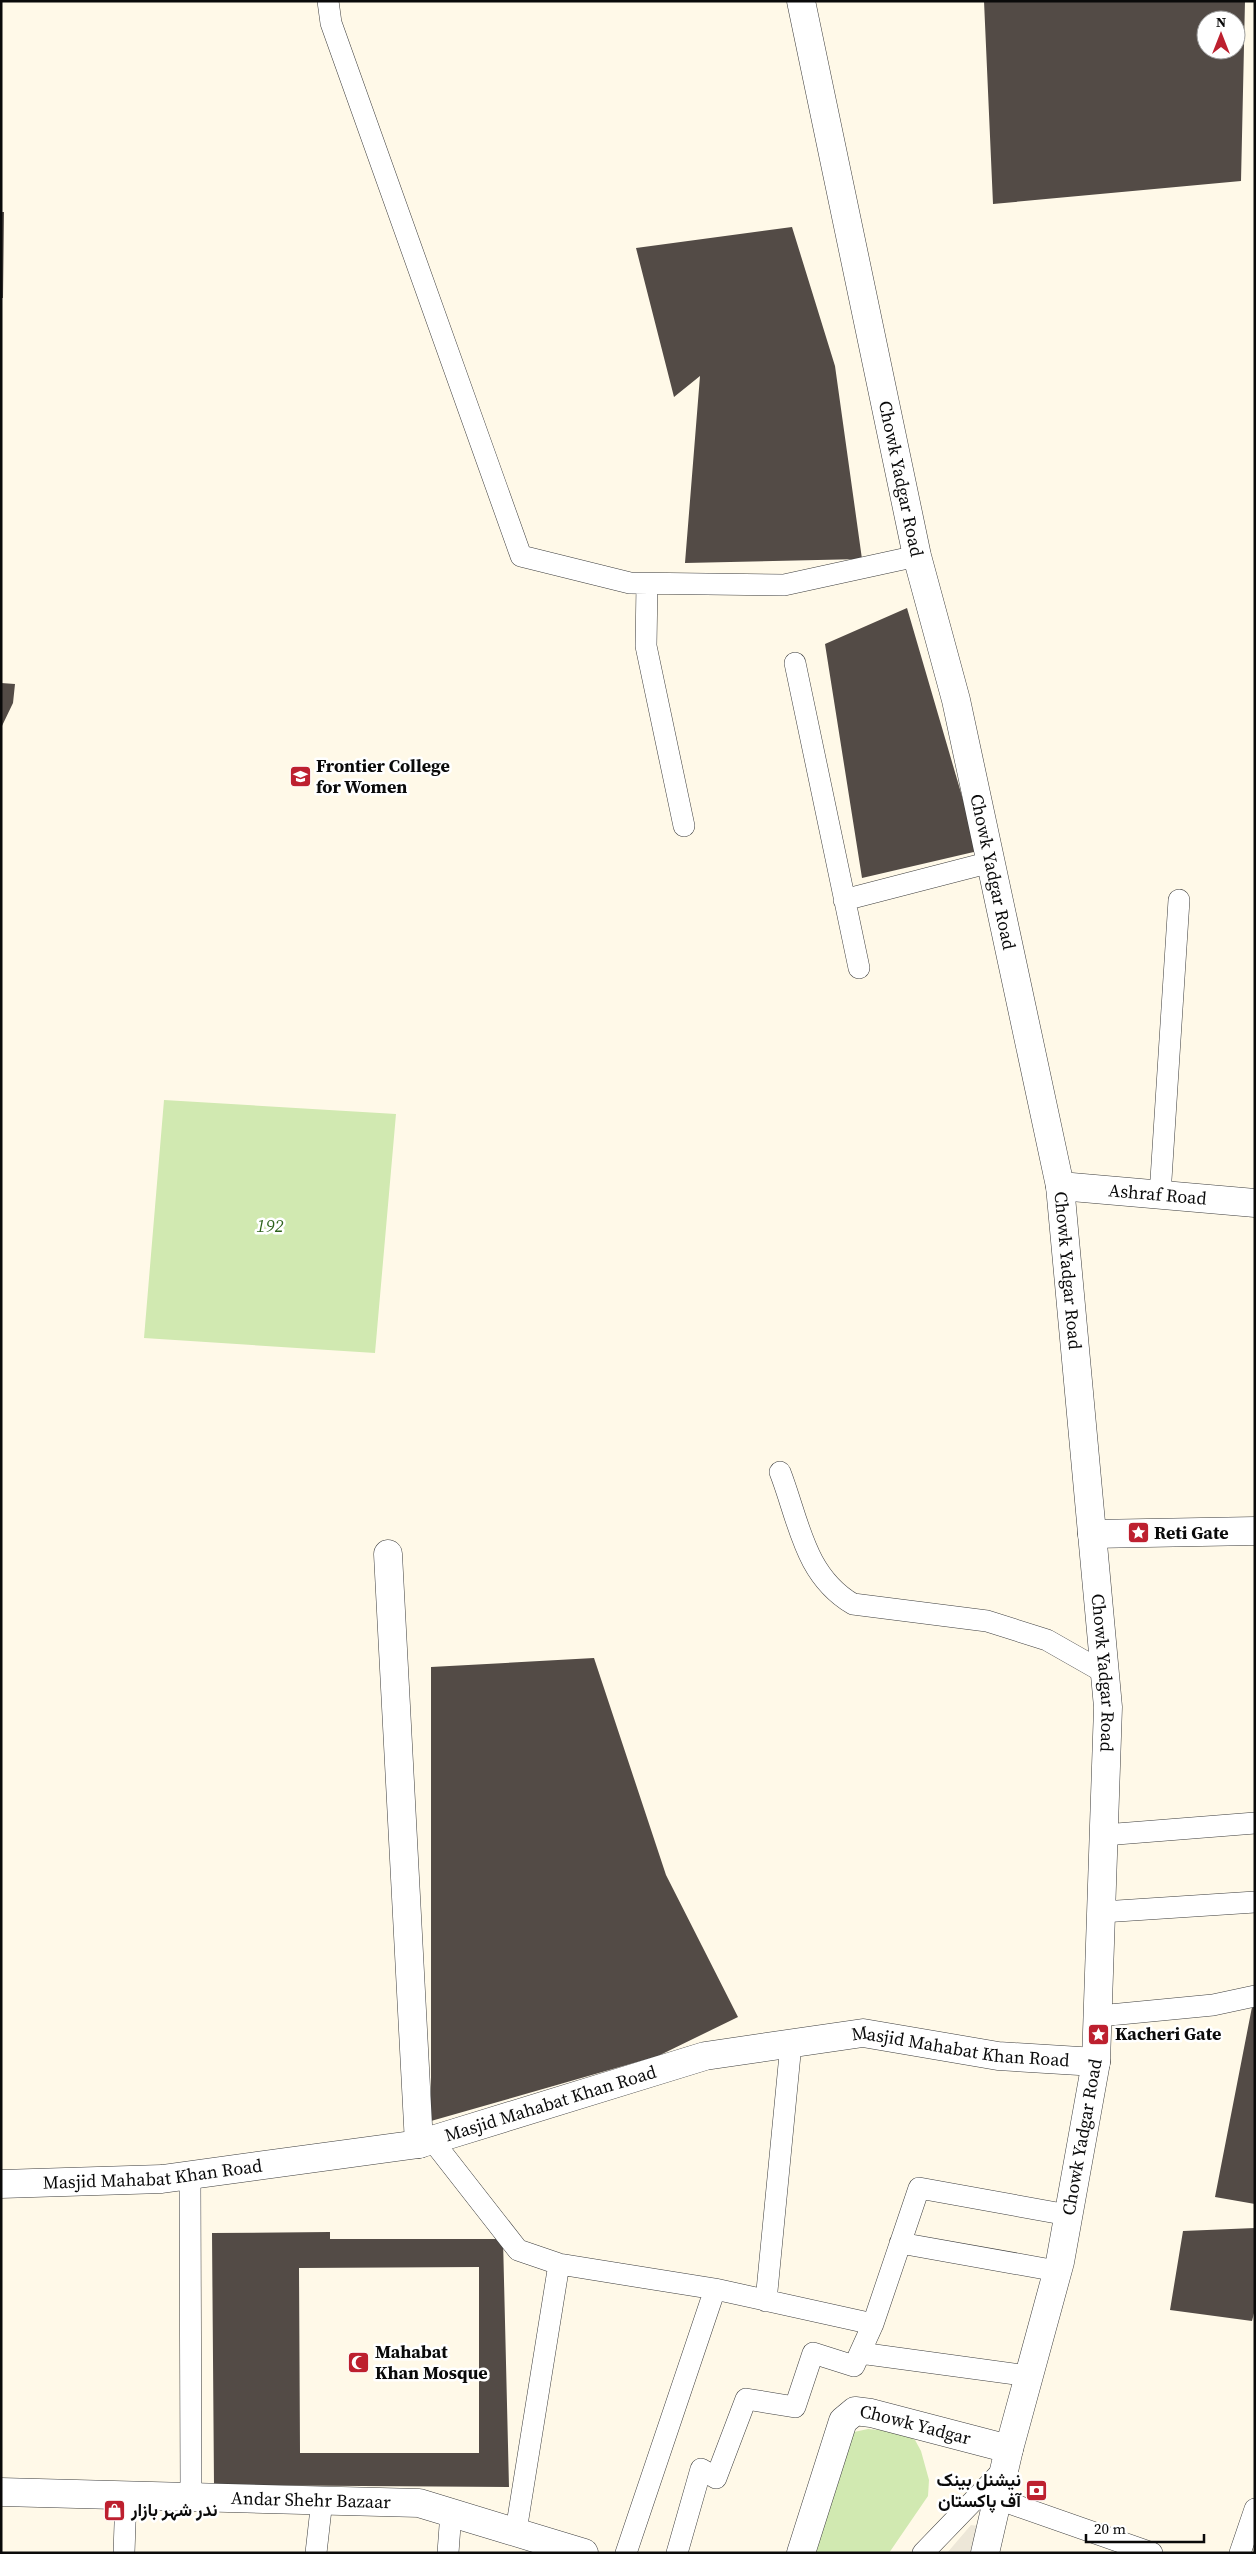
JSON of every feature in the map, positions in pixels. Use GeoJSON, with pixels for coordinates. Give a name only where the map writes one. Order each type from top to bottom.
{"type":"FeatureCollection","features":[{"type":"Feature","properties":{"kind":"street","name":"Chowk Yadgar Road"},"geometry":{"type":"LineString","coordinates":[[801,1],[917,556],[956,700],[1060,1186],[1108,1707],[1100,2016],[1096,2062],[1058,2272],[1007,2459],[985,2553]]}},
{"type":"Feature","properties":{"kind":"street","name":"Ashraf Road"},"geometry":{"type":"LineString","coordinates":[[1060,1186],[1255,1203]]}},
{"type":"Feature","properties":{"kind":"street"},"geometry":{"type":"LineString","coordinates":[[1092,1534],[1255,1531]]}},
{"type":"Feature","properties":{"kind":"street"},"geometry":{"type":"LineString","coordinates":[[388,1554],[425,2142]]}},
{"type":"Feature","properties":{"kind":"street","name":"Masjid Mahabat Khan Road"},"geometry":{"type":"LineString","coordinates":[[1,2184],[162,2178],[425,2142],[705,2056],[864,2033],[998,2056],[1096,2062]]}},
{"type":"Feature","properties":{"kind":"street","name":"Chowk Yadgar"},"geometry":{"type":"LineString","coordinates":[[801,2553],[843,2421],[855,2412],[871,2414],[1007,2459]]}},
{"type":"Feature","properties":{"kind":"street","name":"Andar Shehr Bazaar"},"geometry":{"type":"LineString","coordinates":[[1,2492],[419,2503],[584,2553]]}},
{"type":"Feature","properties":{"kind":"lane"},"geometry":{"type":"LineString","coordinates":[[328,1],[331,23],[521,556],[630,583],[784,585],[917,556]]}},
{"type":"Feature","properties":{"kind":"lane"},"geometry":{"type":"LineString","coordinates":[[646,584],[646,646],[684,826]]}},
{"type":"Feature","properties":{"kind":"lane"},"geometry":{"type":"LineString","coordinates":[[795,664],[859,968]]}},
{"type":"Feature","properties":{"kind":"lane"},"geometry":{"type":"LineString","coordinates":[[844,900],[991,862]]}},
{"type":"Feature","properties":{"kind":"lane"},"geometry":{"type":"LineString","coordinates":[[1160,1195],[1179,900]]}},
{"type":"Feature","properties":{"kind":"lane"},"geometry":{"type":"LineString","coordinates":[[780,1472],[810,1558],[836,1593],[853,1604],[987,1621],[1047,1640],[1105,1673]]}},
{"type":"Feature","properties":{"kind":"lane"},"geometry":{"type":"LineString","coordinates":[[1104,1835],[1255,1823]]}},
{"type":"Feature","properties":{"kind":"lane"},"geometry":{"type":"LineString","coordinates":[[1102,1912],[1255,1902]]}},
{"type":"Feature","properties":{"kind":"lane"},"geometry":{"type":"LineString","coordinates":[[1100,2016],[1213,2005],[1255,1996]]}},
{"type":"Feature","properties":{"kind":"lane"},"geometry":{"type":"LineString","coordinates":[[766,2301],[791,2044]]}},
{"type":"Feature","properties":{"kind":"lane"},"geometry":{"type":"LineString","coordinates":[[425,2142],[518,2250],[559,2264],[715,2289],[873,2324]]}},
{"type":"Feature","properties":{"kind":"lane"},"geometry":{"type":"LineString","coordinates":[[190,2175],[191,2496]]}},
{"type":"Feature","properties":{"kind":"lane"},"geometry":{"type":"LineString","coordinates":[[677,2553],[701,2469],[716,2478],[746,2399],[795,2407],[813,2353],[854,2366],[873,2324],[918,2188],[1068,2214]]}},
{"type":"Feature","properties":{"kind":"lane"},"geometry":{"type":"LineString","coordinates":[[900,2243],[1058,2272]]}},
{"type":"Feature","properties":{"kind":"lane"},"geometry":{"type":"LineString","coordinates":[[516,2531],[559,2264]]}},
{"type":"Feature","properties":{"kind":"lane"},"geometry":{"type":"LineString","coordinates":[[626,2553],[715,2289]]}},
{"type":"Feature","properties":{"kind":"lane"},"geometry":{"type":"LineString","coordinates":[[860,2353],[1029,2376]]}},
{"type":"Feature","properties":{"kind":"lane"},"geometry":{"type":"LineString","coordinates":[[923,2553],[1007,2459]]}},
{"type":"Feature","properties":{"kind":"lane"},"geometry":{"type":"LineString","coordinates":[[124,2553],[126,2495]]}},
{"type":"Feature","properties":{"kind":"lane"},"geometry":{"type":"LineString","coordinates":[[998,2499],[1152,2553]]}},
{"type":"Feature","properties":{"kind":"lane"},"geometry":{"type":"LineString","coordinates":[[316,2553],[322,2500]]}},
{"type":"Feature","properties":{"kind":"lane"},"geometry":{"type":"LineString","coordinates":[[1240,2553],[1255,2509]]}},
{"type":"Feature","properties":{"kind":"lane"},"geometry":{"type":"LineString","coordinates":[[448,2553],[452,2512]]}},
{"type":"Feature","properties":{"kind":"green space","name":"192"},"geometry":{"type":"Polygon","coordinates":[[[164,1100],[396,1114],[375,1353],[144,1338],[164,1100]]]}},
{"type":"Feature","properties":{"kind":"green space"},"geometry":{"type":"Polygon","coordinates":[[[868,2429],[901,2432],[915,2440],[921,2451],[929,2480],[928,2496],[889,2553],[801,2553],[854,2432],[868,2429]]]}},
{"type":"Feature","properties":{"kind":"shaded area"},"geometry":{"type":"Polygon","coordinates":[[[971,2525],[991,2528],[985,2553],[947,2553],[971,2525]]]}},
{"type":"Feature","properties":{"kind":"building"},"geometry":{"type":"Polygon","coordinates":[[[984,1],[1245,1],[1245,10],[1196,10],[1196,60],[1244,60],[1241,181],[993,204],[984,1]]]}},
{"type":"Feature","properties":{"kind":"building"},"geometry":{"type":"Polygon","coordinates":[[[1,212],[4,212],[3,298],[1,298],[1,212]]]}},
{"type":"Feature","properties":{"kind":"building"},"geometry":{"type":"Polygon","coordinates":[[[792,227],[835,366],[862,559],[685,563],[700,376],[674,397],[636,248],[792,227]]]}},
{"type":"Feature","properties":{"kind":"building"},"geometry":{"type":"Polygon","coordinates":[[[907,608],[978,851],[862,878],[825,644],[907,608]]]}},
{"type":"Feature","properties":{"kind":"building"},"geometry":{"type":"Polygon","coordinates":[[[1,683],[15,684],[13,703],[1,728],[1,683]]]}},
{"type":"Feature","properties":{"kind":"building"},"geometry":{"type":"Polygon","coordinates":[[[594,1658],[666,1875],[738,2017],[658,2056],[431,2121],[431,1667],[594,1658]]]}},
{"type":"Feature","properties":{"kind":"building"},"geometry":{"type":"Polygon","coordinates":[[[1252,2007],[1255,2007],[1255,2204],[1215,2197],[1252,2007]]]}},
{"type":"Feature","properties":{"kind":"building"},"geometry":{"type":"Polygon","coordinates":[[[1255,2228],[1255,2309],[1252,2321],[1170,2310],[1183,2231],[1255,2228]]]}},
{"type":"Feature","properties":{"kind":"building"},"geometry":{"type":"Polygon","coordinates":[[[330,2232],[330,2239],[503,2239],[509,2487],[214,2485],[212,2233],[330,2232]],[[479,2267],[299,2268],[300,2453],[479,2453],[479,2267]]]}},
{"type":"Feature","properties":{"kind":"place","name":"Frontier College for Women"},"geometry":{"type":"Point","coordinates":[300,776]}},
{"type":"Feature","properties":{"kind":"place","name":"Reti Gate"},"geometry":{"type":"Point","coordinates":[1138,1533]}},
{"type":"Feature","properties":{"kind":"place","name":"Kacheri Gate"},"geometry":{"type":"Point","coordinates":[1099,2034]}},
{"type":"Feature","properties":{"kind":"place","name":"Mahabat Khan Mosque"},"geometry":{"type":"Point","coordinates":[359,2362]}},
{"type":"Feature","properties":{"kind":"place","name":"نیشنل بینک آف پاکستان"},"geometry":{"type":"Point","coordinates":[1037,2490]}},
{"type":"Feature","properties":{"kind":"place","name":"ندر شہر بازار"},"geometry":{"type":"Point","coordinates":[115,2510]}}]}
